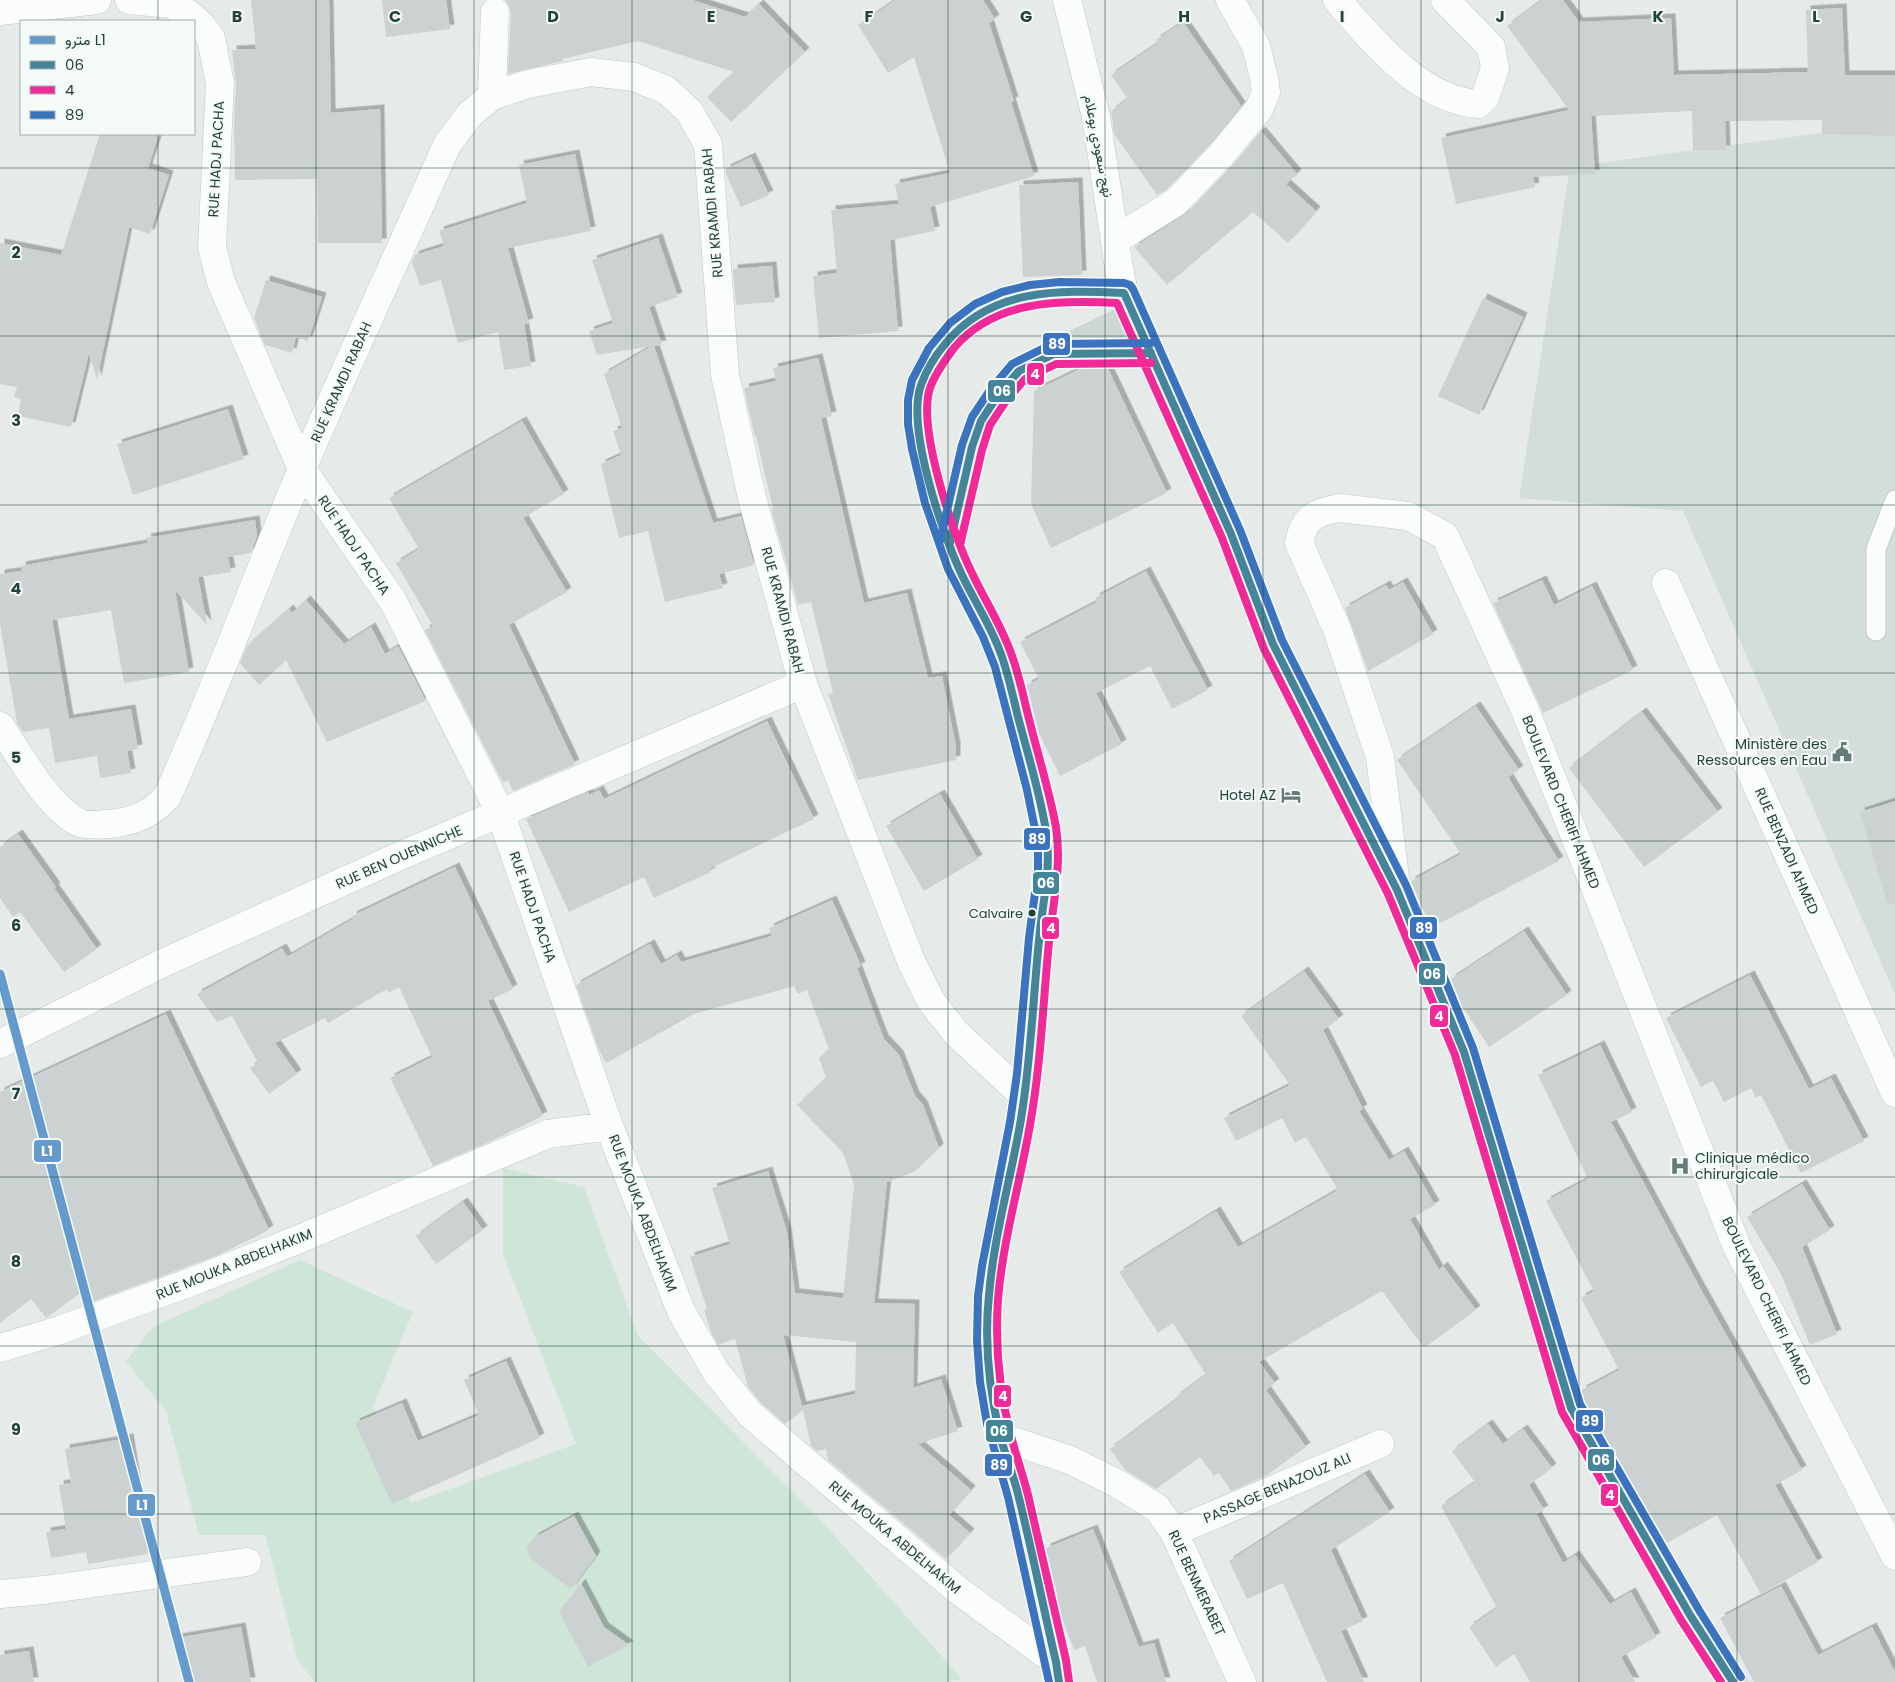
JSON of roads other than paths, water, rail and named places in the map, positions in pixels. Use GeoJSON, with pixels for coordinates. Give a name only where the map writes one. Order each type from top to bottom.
{"type":"FeatureCollection","features":[{"type":"Feature","properties":{"kind":"main road"},"geometry":{"type":"LineString","coordinates":[[1058,1672],[1017,1490],[1000,1436],[991,1383],[988,1319],[993,1267],[1024,1096],[1040,925],[1047,872],[1047,836],[1036,785],[1002,654],[957,566],[926,468],[916,404],[920,386],[944,342],[968,320],[1001,302],[1043,292],[1071,290],[1129,305]]}},
{"type":"Feature","properties":{"kind":"main road"},"geometry":{"type":"LineString","coordinates":[[1129,305],[1231,534],[1273,644],[1397,890],[1464,1052],[1571,1408],[1690,1615],[1733,1682]]}},
{"type":"Feature","properties":{"kind":"main road"},"geometry":{"type":"LineString","coordinates":[[950,543],[972,447],[982,422],[998,395],[1019,371],[1054,354],[1129,305]]}},
{"type":"Feature","properties":{"kind":"main road"},"geometry":{"type":"LineString","coordinates":[[1054,354],[1151,353]]}},
{"type":"Feature","properties":{"kind":"street"},"geometry":{"type":"LineString","coordinates":[[0,11],[97,0]]}},
{"type":"Feature","properties":{"kind":"street","name":"RUE HADJ PACHA"},"geometry":{"type":"LineString","coordinates":[[130,0],[171,4],[189,14],[211,38],[220,84],[212,246],[222,282],[302,469],[393,602],[500,812],[609,1126]]}},
{"type":"Feature","properties":{"kind":"street","name":"نهج سعودي بوعلام"},"geometry":{"type":"LineString","coordinates":[[1067,0],[1096,117],[1118,268],[1129,305]]}},
{"type":"Feature","properties":{"kind":"street"},"geometry":{"type":"LineString","coordinates":[[1115,240],[1176,202],[1221,155],[1259,109],[1266,92],[1256,46],[1230,0]]}},
{"type":"Feature","properties":{"kind":"street"},"geometry":{"type":"LineString","coordinates":[[1337,0],[1366,34],[1412,78],[1452,98],[1478,104],[1485,98],[1495,68],[1491,47],[1445,0]]}},
{"type":"Feature","properties":{"kind":"street"},"geometry":{"type":"LineString","coordinates":[[492,96],[495,12]]}},
{"type":"Feature","properties":{"kind":"street","name":"RUE KRAMDI RABAH"},"geometry":{"type":"LineString","coordinates":[[0,726],[49,798],[65,814],[82,824],[112,824],[135,820],[150,813],[159,806],[168,796],[202,719],[302,469],[447,145],[469,116],[492,96],[528,84],[591,72],[634,77],[666,90],[689,111],[708,144],[725,375],[752,498],[803,684],[911,961],[931,1001],[956,1033],[1024,1096]]}},
{"type":"Feature","properties":{"kind":"street","name":"BOULEVARD CHERIFI AHMED"},"geometry":{"type":"LineString","coordinates":[[1397,890],[1380,757],[1337,629],[1299,543],[1301,532],[1307,520],[1329,510],[1340,508],[1408,516],[1445,536],[1525,710],[1737,1247],[1895,1556]]}},
{"type":"Feature","properties":{"kind":"street","name":"RUE BENZADI AHMED"},"geometry":{"type":"LineString","coordinates":[[1666,583],[1895,1092]]}},
{"type":"Feature","properties":{"kind":"street","name":"RUE BEN OUENNICHE"},"geometry":{"type":"LineString","coordinates":[[0,1044],[165,962],[500,812],[803,684]]}},
{"type":"Feature","properties":{"kind":"street","name":"RUE MOUKA ABDELHAKIM"},"geometry":{"type":"LineString","coordinates":[[0,1348],[60,1330],[199,1279],[297,1240],[548,1134],[609,1126],[681,1311],[716,1372],[750,1414],[1058,1672]]}},
{"type":"Feature","properties":{"kind":"street","name":"RUE BENMERABET"},"geometry":{"type":"LineString","coordinates":[[1000,1436],[1070,1460],[1118,1484],[1157,1508],[1174,1532],[1242,1682]]}},
{"type":"Feature","properties":{"kind":"street","name":"PASSAGE BENAZOUZ ALI"},"geometry":{"type":"LineString","coordinates":[[1174,1532],[1380,1444]]}},
{"type":"Feature","properties":{"kind":"street"},"geometry":{"type":"LineString","coordinates":[[0,1594],[44,1590],[247,1562]]}},
{"type":"Feature","properties":{"kind":"lane"},"geometry":{"type":"LineString","coordinates":[[1876,631],[1876,549],[1895,500]]}},
{"type":"Feature","properties":{"kind":"metro line","name":"L1"},"geometry":{"type":"LineString","coordinates":[[0,974],[189,1682]]}},
{"type":"Feature","properties":{"kind":"place","name":"Ministère des Ressources en Eau"},"geometry":{"type":"Point","coordinates":[1842,752]}},
{"type":"Feature","properties":{"kind":"place","name":"Hotel AZ"},"geometry":{"type":"Point","coordinates":[1291,795]}},
{"type":"Feature","properties":{"kind":"place","name":"Calvaire"},"geometry":{"type":"Point","coordinates":[1032,913]}},
{"type":"Feature","properties":{"kind":"place","name":"Clinique médico chirurgicale"},"geometry":{"type":"Point","coordinates":[1680,1166]}}]}
